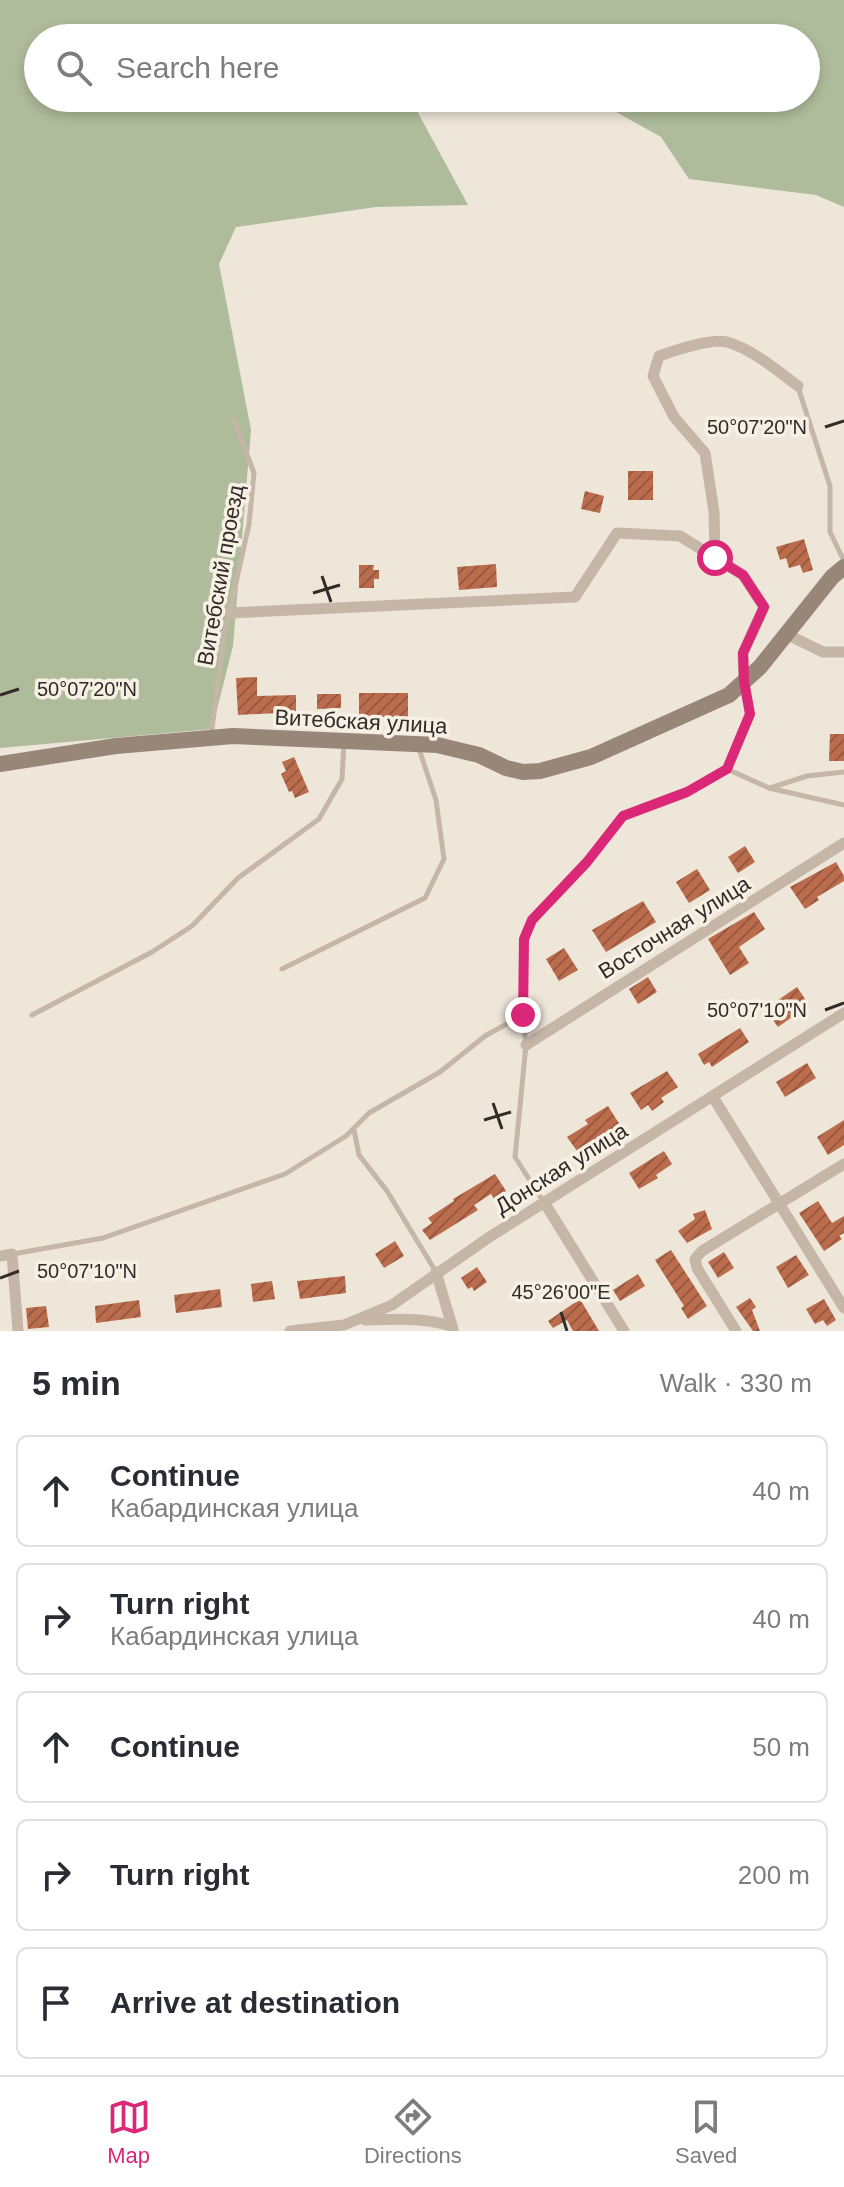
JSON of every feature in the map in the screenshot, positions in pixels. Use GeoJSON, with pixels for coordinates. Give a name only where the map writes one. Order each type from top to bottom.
{"type":"FeatureCollection","features":[{"type":"Feature","properties":{"kind":"street"},"geometry":{"type":"LineString","coordinates":[[715,558],[714,512],[705,453],[674,417],[653,376],[659,356],[685,347],[725,341],[761,358],[798,386]]}},
{"type":"Feature","properties":{"kind":"street"},"geometry":{"type":"LineString","coordinates":[[229,613],[575,597],[617,533],[680,536],[743,575],[764,607],[743,653],[744,681]]}},
{"type":"Feature","properties":{"kind":"street","name":"Витебская улица"},"geometry":{"type":"LineString","coordinates":[[0,764],[116,746],[233,736],[417,744],[460,749],[523,772],[540,771],[591,757],[729,695],[760,667],[844,564]]}},
{"type":"Feature","properties":{"kind":"street"},"geometry":{"type":"LineString","coordinates":[[786,634],[823,652],[844,652]]}},
{"type":"Feature","properties":{"kind":"street","name":"Восточная улица"},"geometry":{"type":"LineString","coordinates":[[526,1045],[844,843]]}},
{"type":"Feature","properties":{"kind":"street","name":"Донская улица"},"geometry":{"type":"LineString","coordinates":[[290,1331],[348,1326],[392,1305],[436,1272],[544,1202],[844,1013]]}},
{"type":"Feature","properties":{"kind":"street"},"geometry":{"type":"LineString","coordinates":[[713,1097],[844,1308]]}},
{"type":"Feature","properties":{"kind":"street"},"geometry":{"type":"LineString","coordinates":[[736,1331],[697,1268],[695,1259],[702,1251],[844,1164]]}},
{"type":"Feature","properties":{"kind":"street"},"geometry":{"type":"LineString","coordinates":[[544,1202],[624,1331]]}},
{"type":"Feature","properties":{"kind":"street"},"geometry":{"type":"LineString","coordinates":[[6,1255],[18,1331]]}},
{"type":"Feature","properties":{"kind":"street"},"geometry":{"type":"LineString","coordinates":[[436,1272],[453,1329]]}},
{"type":"Feature","properties":{"kind":"street"},"geometry":{"type":"LineString","coordinates":[[348,1326],[415,1319],[433,1320],[453,1329]]}},
{"type":"Feature","properties":{"kind":"lane"},"geometry":{"type":"LineString","coordinates":[[798,386],[830,486],[830,532],[844,564]]}},
{"type":"Feature","properties":{"kind":"lane","name":"Витебский проезд"},"geometry":{"type":"LineString","coordinates":[[211,738],[229,613],[249,524],[254,473],[234,420]]}},
{"type":"Feature","properties":{"kind":"lane"},"geometry":{"type":"LineString","coordinates":[[544,1202],[515,1157],[526,1045],[523,1015],[524,939],[532,920],[587,862],[623,816],[687,792],[727,769],[750,714],[744,681]]}},
{"type":"Feature","properties":{"kind":"lane"},"geometry":{"type":"LineString","coordinates":[[32,1015],[152,952],[192,926],[238,878],[319,819],[342,779],[344,741]]}},
{"type":"Feature","properties":{"kind":"lane"},"geometry":{"type":"LineString","coordinates":[[282,969],[425,898],[444,859],[436,800],[417,744]]}},
{"type":"Feature","properties":{"kind":"lane"},"geometry":{"type":"LineString","coordinates":[[727,769],[769,788],[844,805]]}},
{"type":"Feature","properties":{"kind":"lane"},"geometry":{"type":"LineString","coordinates":[[769,788],[807,776],[844,772]]}},
{"type":"Feature","properties":{"kind":"lane"},"geometry":{"type":"LineString","coordinates":[[6,1255],[103,1238],[285,1174],[346,1136],[369,1113],[440,1072],[485,1036],[523,1015]]}},
{"type":"Feature","properties":{"kind":"lane"},"geometry":{"type":"LineString","coordinates":[[353,1129],[359,1155],[387,1191],[436,1272]]}},
{"type":"Feature","properties":{"kind":"green space"},"geometry":{"type":"Polygon","coordinates":[[[0,0],[844,0],[844,207],[816,195],[689,179],[661,137],[616,112],[820,112],[820,24],[24,24],[24,112],[418,112],[468,205],[376,207],[236,227],[219,264],[251,430],[233,646],[212,729],[0,748],[0,0]]]}},
{"type":"Feature","properties":{"kind":"building"},"geometry":{"type":"Polygon","coordinates":[[[628,471],[653,471],[653,500],[628,500],[628,471]]]}},
{"type":"Feature","properties":{"kind":"building"},"geometry":{"type":"Polygon","coordinates":[[[585,491],[604,496],[600,513],[581,509],[585,491]]]}},
{"type":"Feature","properties":{"kind":"building"},"geometry":{"type":"Polygon","coordinates":[[[804,539],[813,570],[803,573],[800,565],[789,568],[786,558],[780,560],[776,547],[804,539]]]}},
{"type":"Feature","properties":{"kind":"building"},"geometry":{"type":"Polygon","coordinates":[[[496,564],[497,587],[459,590],[457,567],[496,564]]]}},
{"type":"Feature","properties":{"kind":"building"},"geometry":{"type":"Polygon","coordinates":[[[359,565],[374,565],[373,570],[379,570],[379,579],[374,579],[374,588],[359,588],[359,565]]]}},
{"type":"Feature","properties":{"kind":"building"},"geometry":{"type":"Polygon","coordinates":[[[257,677],[257,696],[296,695],[296,712],[238,715],[236,678],[257,677]]]}},
{"type":"Feature","properties":{"kind":"building"},"geometry":{"type":"Polygon","coordinates":[[[359,693],[408,693],[408,717],[359,717],[359,693]]]}},
{"type":"Feature","properties":{"kind":"building"},"geometry":{"type":"Polygon","coordinates":[[[317,694],[341,694],[341,708],[317,709],[317,694]]]}},
{"type":"Feature","properties":{"kind":"building"},"geometry":{"type":"Polygon","coordinates":[[[830,734],[844,734],[844,761],[829,761],[830,734]]]}},
{"type":"Feature","properties":{"kind":"building"},"geometry":{"type":"Polygon","coordinates":[[[294,757],[309,792],[295,798],[281,774],[286,771],[282,762],[294,757]]]}},
{"type":"Feature","properties":{"kind":"building"},"geometry":{"type":"Polygon","coordinates":[[[745,846],[755,862],[738,873],[728,857],[745,846]]]}},
{"type":"Feature","properties":{"kind":"building"},"geometry":{"type":"Polygon","coordinates":[[[836,862],[844,881],[817,897],[819,900],[805,909],[790,887],[836,862]]]}},
{"type":"Feature","properties":{"kind":"building"},"geometry":{"type":"Polygon","coordinates":[[[697,869],[710,890],[689,903],[676,882],[697,869]]]}},
{"type":"Feature","properties":{"kind":"building"},"geometry":{"type":"Polygon","coordinates":[[[643,901],[656,922],[606,952],[592,930],[643,901]]]}},
{"type":"Feature","properties":{"kind":"building"},"geometry":{"type":"Polygon","coordinates":[[[754,912],[765,929],[739,947],[749,963],[730,975],[708,939],[754,912]]]}},
{"type":"Feature","properties":{"kind":"building"},"geometry":{"type":"Polygon","coordinates":[[[564,948],[578,970],[559,981],[546,959],[564,948]]]}},
{"type":"Feature","properties":{"kind":"building"},"geometry":{"type":"Polygon","coordinates":[[[648,977],[657,992],[638,1004],[629,989],[648,977]]]}},
{"type":"Feature","properties":{"kind":"building"},"geometry":{"type":"Polygon","coordinates":[[[797,987],[809,1005],[778,1027],[765,1009],[797,987]]]}},
{"type":"Feature","properties":{"kind":"building"},"geometry":{"type":"Polygon","coordinates":[[[740,1028],[749,1042],[712,1067],[709,1062],[704,1065],[698,1054],[740,1028]]]}},
{"type":"Feature","properties":{"kind":"building"},"geometry":{"type":"Polygon","coordinates":[[[807,1063],[816,1078],[785,1097],[776,1082],[807,1063]]]}},
{"type":"Feature","properties":{"kind":"building"},"geometry":{"type":"Polygon","coordinates":[[[667,1071],[678,1087],[661,1098],[664,1102],[652,1111],[648,1105],[641,1110],[630,1093],[667,1071]]]}},
{"type":"Feature","properties":{"kind":"building"},"geometry":{"type":"Polygon","coordinates":[[[608,1106],[620,1125],[577,1151],[567,1137],[588,1124],[585,1120],[608,1106]]]}},
{"type":"Feature","properties":{"kind":"building"},"geometry":{"type":"Polygon","coordinates":[[[844,1120],[844,1145],[828,1155],[817,1137],[844,1120]]]}},
{"type":"Feature","properties":{"kind":"building"},"geometry":{"type":"Polygon","coordinates":[[[664,1151],[672,1164],[656,1175],[658,1178],[639,1189],[629,1173],[664,1151]]]}},
{"type":"Feature","properties":{"kind":"building"},"geometry":{"type":"Polygon","coordinates":[[[495,1174],[506,1191],[494,1199],[491,1194],[474,1205],[478,1210],[430,1240],[422,1230],[432,1223],[428,1218],[495,1174]]]}},
{"type":"Feature","properties":{"kind":"building"},"geometry":{"type":"Polygon","coordinates":[[[818,1201],[832,1223],[844,1216],[844,1233],[839,1236],[842,1239],[824,1251],[799,1213],[818,1201]]]}},
{"type":"Feature","properties":{"kind":"building"},"geometry":{"type":"Polygon","coordinates":[[[705,1210],[712,1229],[687,1243],[678,1231],[695,1219],[693,1214],[705,1210]]]}},
{"type":"Feature","properties":{"kind":"building"},"geometry":{"type":"Polygon","coordinates":[[[395,1241],[404,1256],[384,1268],[375,1254],[395,1241]]]}},
{"type":"Feature","properties":{"kind":"building"},"geometry":{"type":"Polygon","coordinates":[[[671,1250],[707,1306],[688,1319],[681,1308],[684,1306],[655,1260],[671,1250]]]}},
{"type":"Feature","properties":{"kind":"building"},"geometry":{"type":"Polygon","coordinates":[[[724,1252],[734,1268],[718,1278],[708,1262],[724,1252]]]}},
{"type":"Feature","properties":{"kind":"building"},"geometry":{"type":"Polygon","coordinates":[[[796,1255],[809,1275],[788,1288],[776,1267],[796,1255]]]}},
{"type":"Feature","properties":{"kind":"building"},"geometry":{"type":"Polygon","coordinates":[[[477,1267],[487,1282],[474,1291],[472,1287],[468,1289],[461,1278],[477,1267]]]}},
{"type":"Feature","properties":{"kind":"building"},"geometry":{"type":"Polygon","coordinates":[[[638,1274],[645,1286],[620,1301],[613,1290],[638,1274]]]}},
{"type":"Feature","properties":{"kind":"building"},"geometry":{"type":"Polygon","coordinates":[[[345,1276],[346,1293],[300,1299],[297,1281],[345,1276]]]}},
{"type":"Feature","properties":{"kind":"building"},"geometry":{"type":"Polygon","coordinates":[[[272,1281],[275,1299],[253,1302],[251,1284],[272,1281]]]}},
{"type":"Feature","properties":{"kind":"building"},"geometry":{"type":"Polygon","coordinates":[[[220,1289],[222,1307],[176,1313],[174,1295],[220,1289]]]}},
{"type":"Feature","properties":{"kind":"building"},"geometry":{"type":"Polygon","coordinates":[[[750,1298],[756,1307],[752,1310],[760,1331],[753,1331],[736,1307],[750,1298]]]}},
{"type":"Feature","properties":{"kind":"building"},"geometry":{"type":"Polygon","coordinates":[[[580,1299],[599,1331],[573,1331],[567,1320],[553,1328],[548,1321],[580,1299]]]}},
{"type":"Feature","properties":{"kind":"building"},"geometry":{"type":"Polygon","coordinates":[[[824,1299],[836,1320],[827,1326],[823,1320],[815,1324],[806,1309],[824,1299]]]}},
{"type":"Feature","properties":{"kind":"building"},"geometry":{"type":"Polygon","coordinates":[[[139,1300],[141,1317],[96,1323],[95,1306],[139,1300]]]}},
{"type":"Feature","properties":{"kind":"building"},"geometry":{"type":"Polygon","coordinates":[[[46,1306],[49,1327],[28,1329],[26,1308],[46,1306]]]}},
{"type":"Feature","properties":{"kind":"route"},"geometry":{"type":"LineString","coordinates":[[523,1015],[524,939],[532,920],[587,862],[623,816],[687,792],[727,769],[750,714],[743,653],[764,607],[743,575],[715,558]]}}]}
